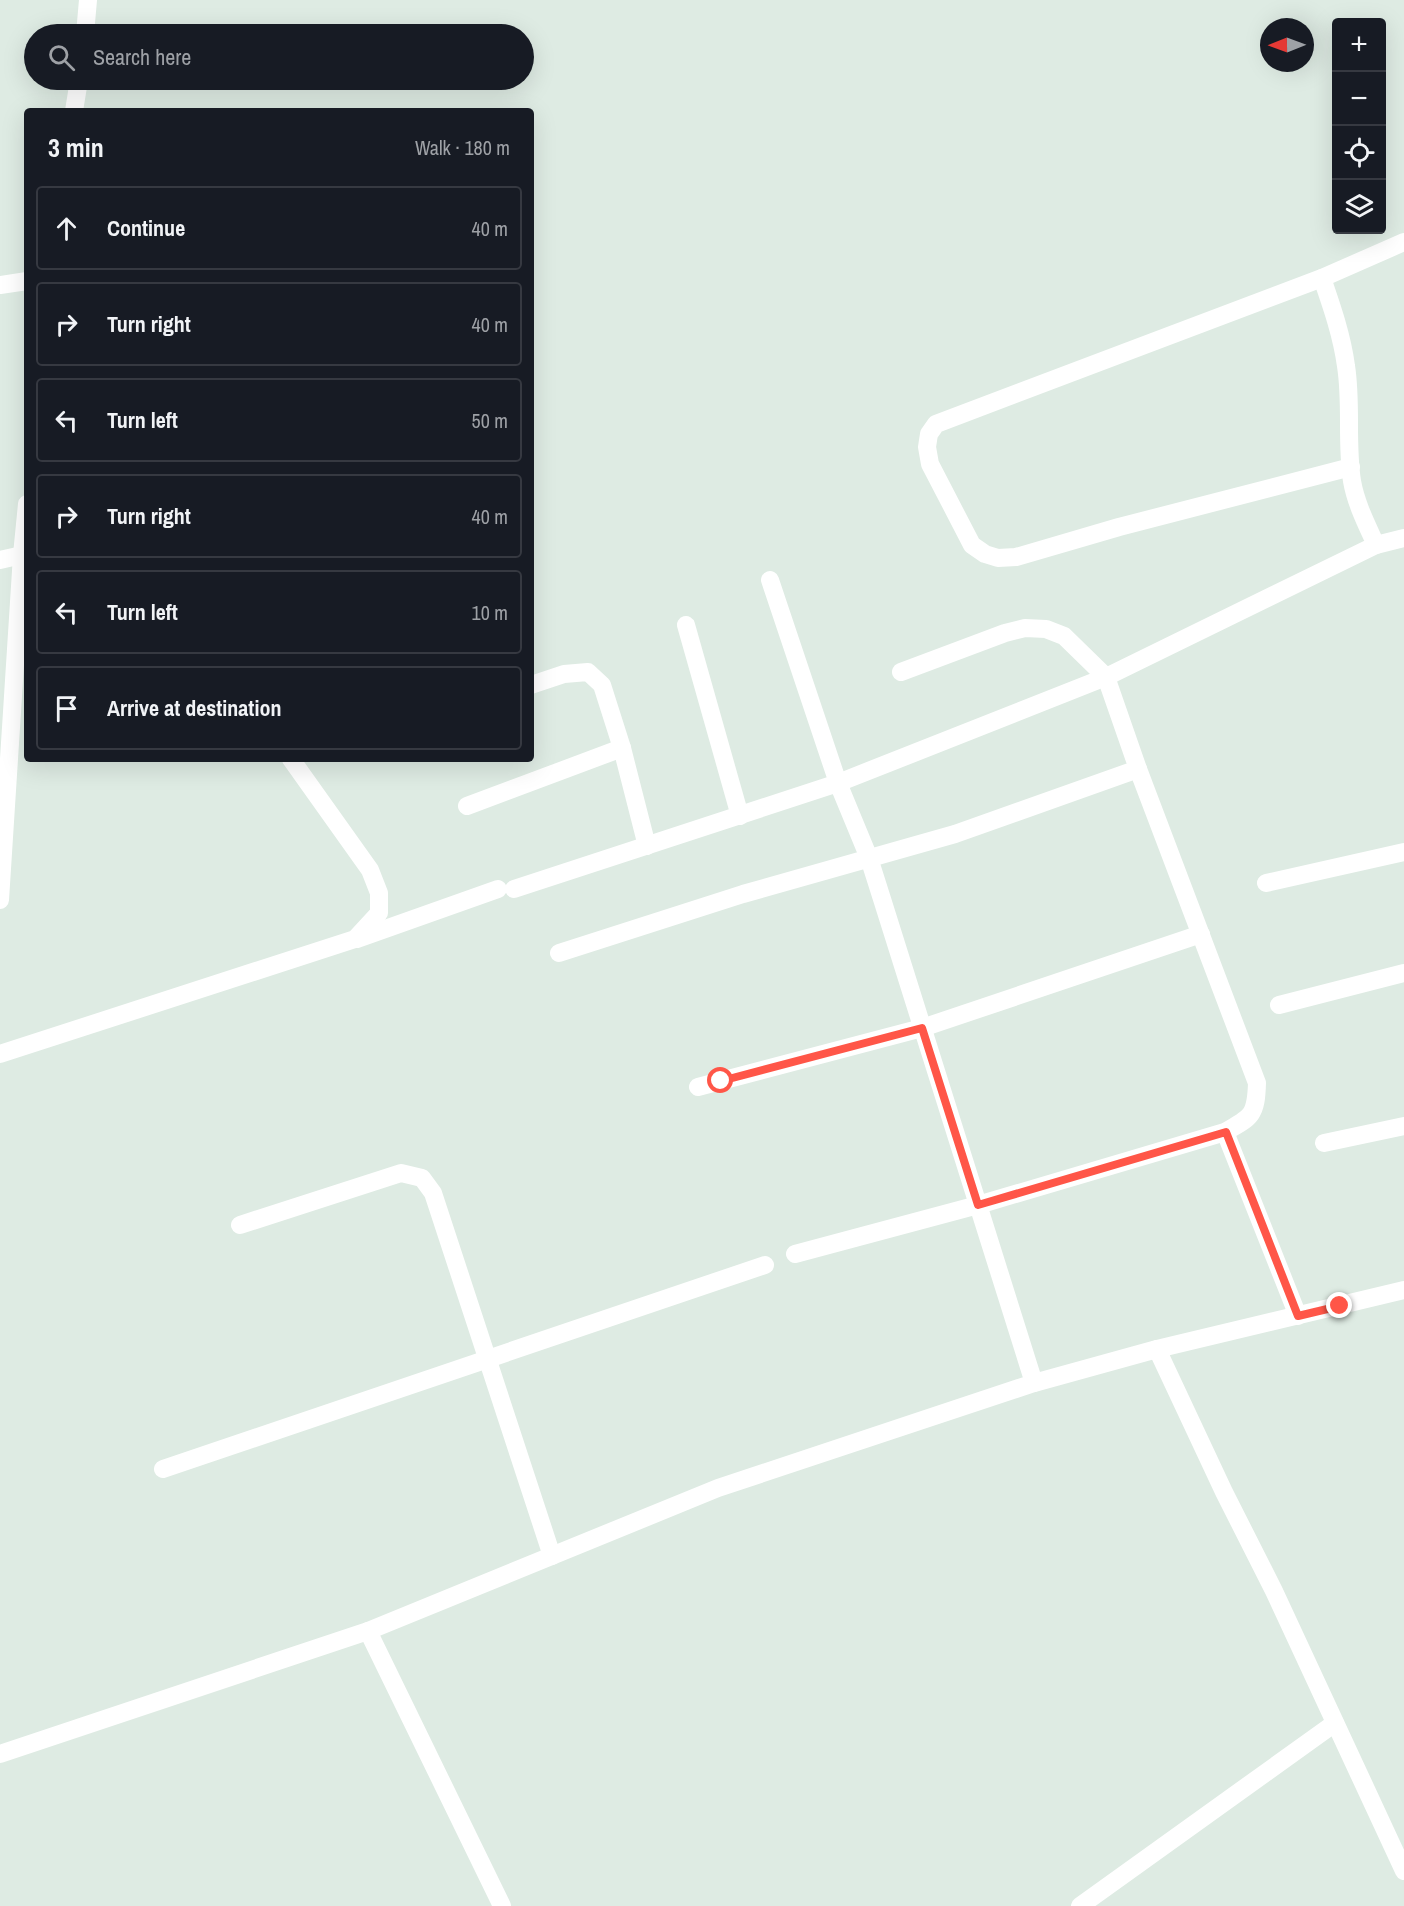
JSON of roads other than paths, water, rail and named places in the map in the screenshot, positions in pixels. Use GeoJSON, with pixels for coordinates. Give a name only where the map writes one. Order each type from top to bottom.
{"type":"FeatureCollection","features":[{"type":"Feature","properties":{"kind":"street"},"geometry":{"type":"LineString","coordinates":[[86,24],[88,0]]}},
{"type":"Feature","properties":{"kind":"street"},"geometry":{"type":"LineString","coordinates":[[74,108],[77,90]]}},
{"type":"Feature","properties":{"kind":"street"},"geometry":{"type":"LineString","coordinates":[[1351,466],[1119,527],[1016,557],[998,558],[985,554],[972,545],[930,464],[927,447],[929,434],[936,424],[1322,278],[1404,242]]}},
{"type":"Feature","properties":{"kind":"street"},"geometry":{"type":"LineString","coordinates":[[1322,278],[1336,320],[1347,370],[1348,439],[1352,482],[1359,508],[1376,545]]}},
{"type":"Feature","properties":{"kind":"street"},"geometry":{"type":"LineString","coordinates":[[0,285],[24,281]]}},
{"type":"Feature","properties":{"kind":"street"},"geometry":{"type":"LineString","coordinates":[[0,900],[24,535]]}},
{"type":"Feature","properties":{"kind":"street"},"geometry":{"type":"LineString","coordinates":[[0,1054],[838,783],[1106,677],[1376,545],[1404,538]]}},
{"type":"Feature","properties":{"kind":"street"},"geometry":{"type":"LineString","coordinates":[[0,560],[22,555]]}},
{"type":"Feature","properties":{"kind":"street"},"geometry":{"type":"LineString","coordinates":[[770,580],[838,783],[869,858],[1034,1383]]}},
{"type":"Feature","properties":{"kind":"street"},"geometry":{"type":"LineString","coordinates":[[686,625],[740,816]]}},
{"type":"Feature","properties":{"kind":"street"},"geometry":{"type":"LineString","coordinates":[[795,1254],[978,1205],[1226,1132],[1248,1119],[1257,1104],[1257,1083],[1138,769],[1106,677],[1064,636],[1046,629],[1025,628],[1005,633],[901,672]]}},
{"type":"Feature","properties":{"kind":"street"},"geometry":{"type":"LineString","coordinates":[[534,684],[564,674],[588,672],[602,685],[622,748],[647,846]]}},
{"type":"Feature","properties":{"kind":"street"},"geometry":{"type":"LineString","coordinates":[[467,806],[622,748]]}},
{"type":"Feature","properties":{"kind":"street"},"geometry":{"type":"LineString","coordinates":[[293,762],[370,870],[379,893],[379,912],[355,939]]}},
{"type":"Feature","properties":{"kind":"street"},"geometry":{"type":"LineString","coordinates":[[559,953],[743,894],[955,834],[1138,769]]}},
{"type":"Feature","properties":{"kind":"street"},"geometry":{"type":"LineString","coordinates":[[1266,883],[1404,852]]}},
{"type":"Feature","properties":{"kind":"street"},"geometry":{"type":"LineString","coordinates":[[698,1087],[922,1028],[1201,934]]}},
{"type":"Feature","properties":{"kind":"street"},"geometry":{"type":"LineString","coordinates":[[1279,1005],[1404,974]]}},
{"type":"Feature","properties":{"kind":"street"},"geometry":{"type":"LineString","coordinates":[[1324,1143],[1404,1126]]}},
{"type":"Feature","properties":{"kind":"street"},"geometry":{"type":"LineString","coordinates":[[1226,1132],[1298,1316]]}},
{"type":"Feature","properties":{"kind":"street"},"geometry":{"type":"LineString","coordinates":[[240,1225],[401,1173],[422,1178],[434,1193],[486,1359],[552,1556]]}},
{"type":"Feature","properties":{"kind":"street"},"geometry":{"type":"LineString","coordinates":[[163,1469],[765,1265]]}},
{"type":"Feature","properties":{"kind":"street"},"geometry":{"type":"LineString","coordinates":[[0,1754],[368,1631],[718,1488],[1034,1383],[1157,1349],[1404,1290]]}},
{"type":"Feature","properties":{"kind":"street"},"geometry":{"type":"LineString","coordinates":[[1157,1349],[1404,1871]]}},
{"type":"Feature","properties":{"kind":"street"},"geometry":{"type":"LineString","coordinates":[[368,1631],[502,1906]]}},
{"type":"Feature","properties":{"kind":"street"},"geometry":{"type":"LineString","coordinates":[[1080,1906],[1335,1723]]}}]}
